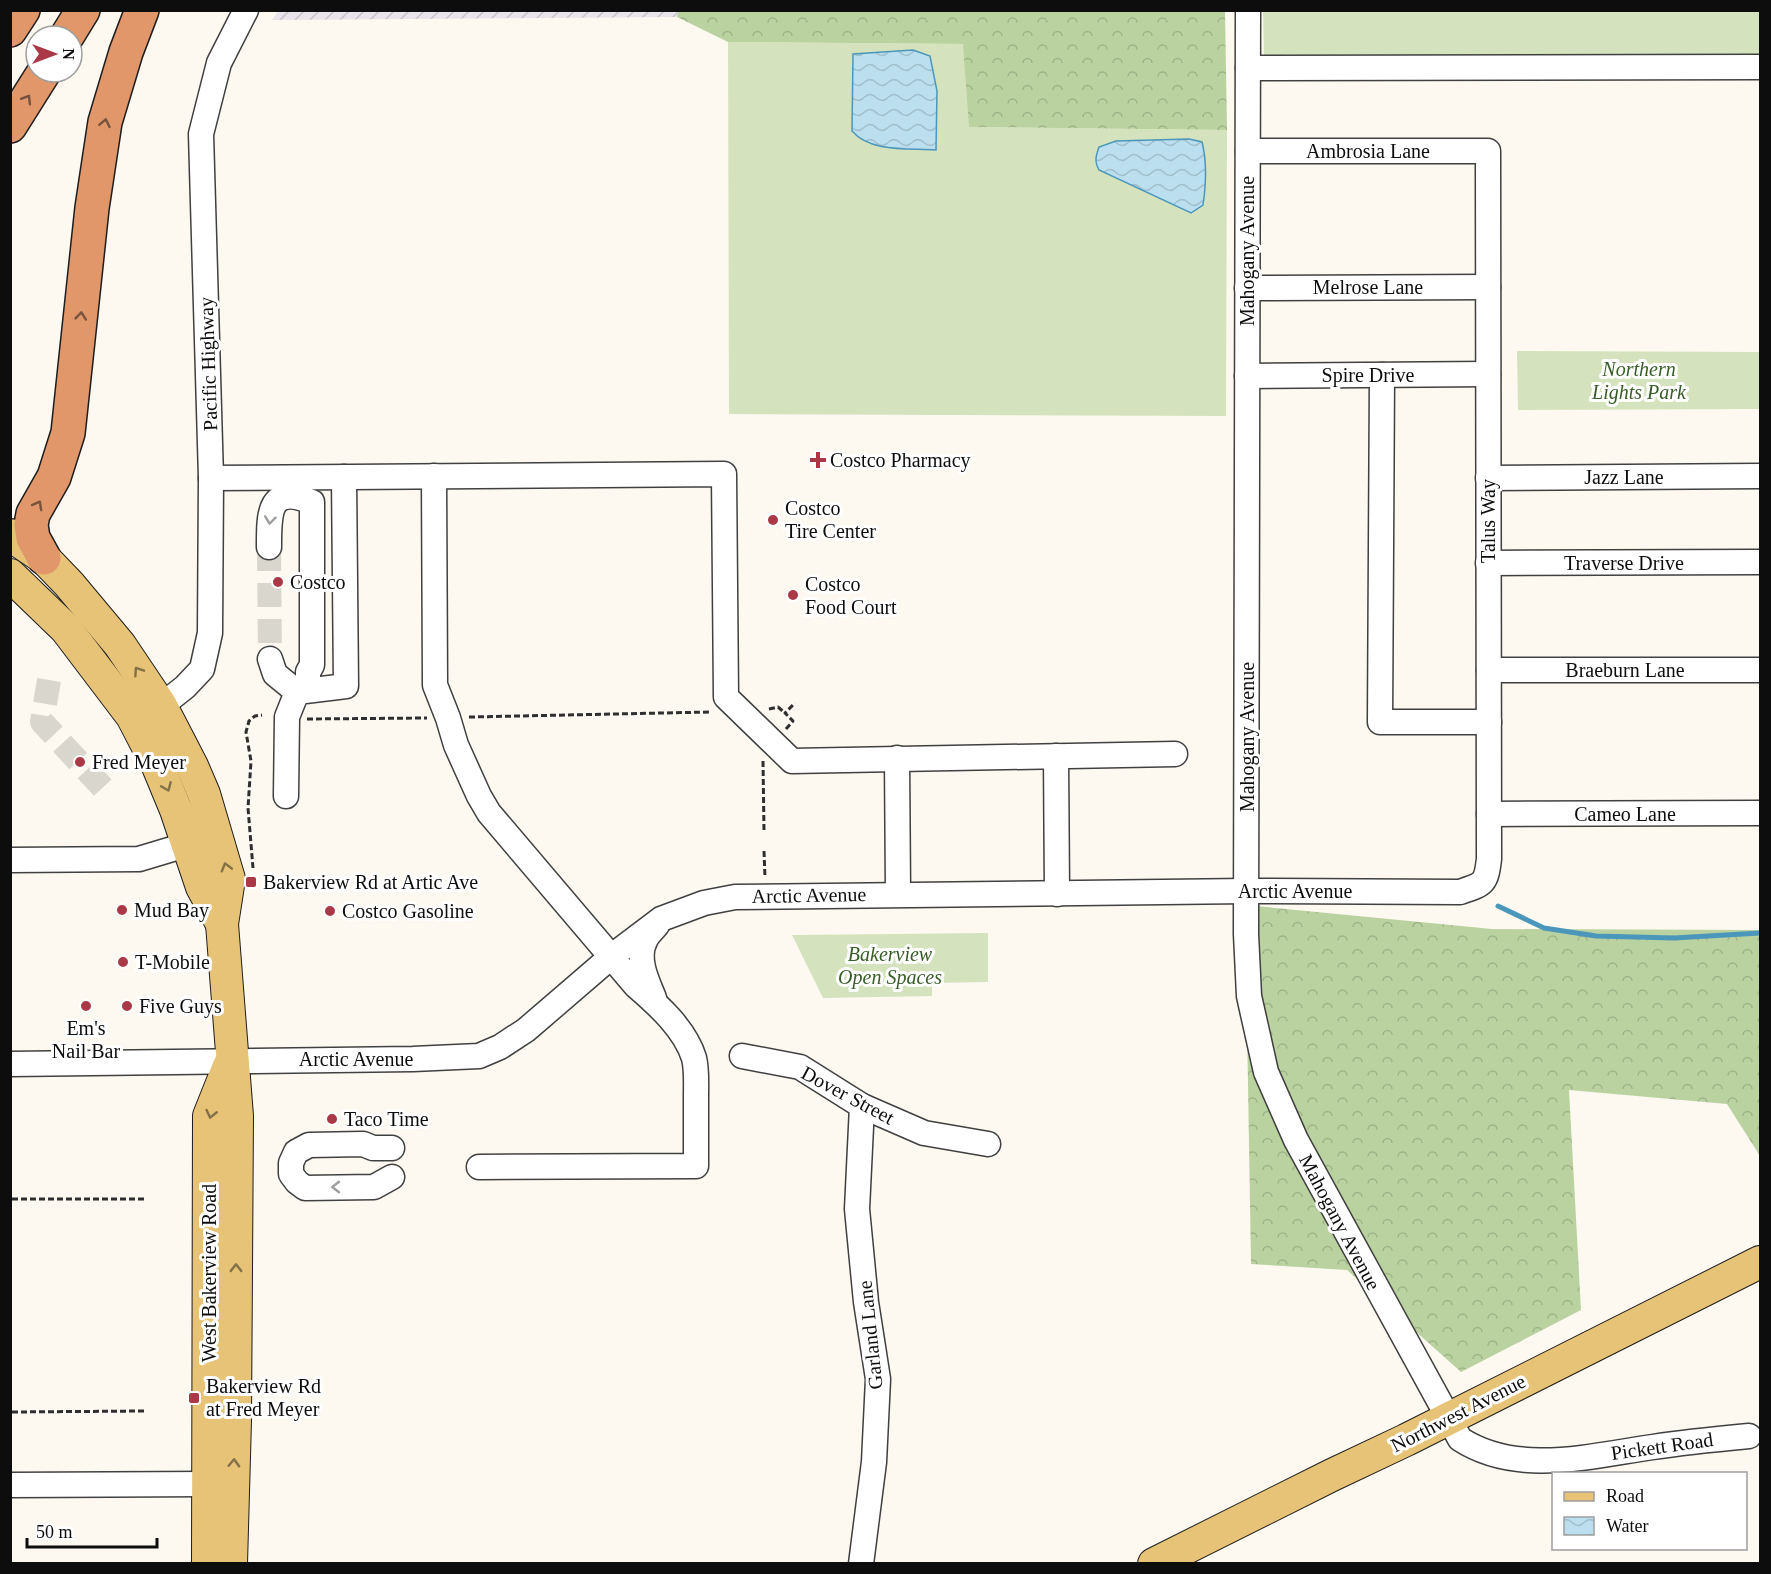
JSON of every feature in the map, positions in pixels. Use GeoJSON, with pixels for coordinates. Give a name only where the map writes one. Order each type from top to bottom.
{"type":"FeatureCollection","features":[{"type":"Feature","properties":{"kind":"highway"},"geometry":{"type":"LineString","coordinates":[[10,30],[23,10]]}},
{"type":"Feature","properties":{"kind":"highway"},"geometry":{"type":"LineString","coordinates":[[74,24],[83,10]]}},
{"type":"Feature","properties":{"kind":"highway"},"geometry":{"type":"LineString","coordinates":[[44,558],[33,538],[31,525],[33,514],[54,477],[68,433],[92,208],[105,122],[126,52],[142,10]]}},
{"type":"Feature","properties":{"kind":"highway"},"geometry":{"type":"LineString","coordinates":[[10,126],[36,84]]}},
{"type":"Feature","properties":{"kind":"main road","name":"West Bakerview Road"},"geometry":{"type":"LineString","coordinates":[[10,535],[44,558],[69,584],[120,645],[161,706],[204,794],[230,879],[222,924],[237,1127],[235,1421],[231,1563]]}},
{"type":"Feature","properties":{"kind":"main road","name":"West Bakerview Road"},"geometry":{"type":"LineString","coordinates":[[10,575],[66,629],[132,716],[157,764],[189,844],[202,886],[222,924]]}},
{"type":"Feature","properties":{"kind":"main road","name":"West Bakerview Road"},"geometry":{"type":"LineString","coordinates":[[208,1563],[209,1116],[232,1060]]}},
{"type":"Feature","properties":{"kind":"main road","name":"Northwest Avenue"},"geometry":{"type":"LineString","coordinates":[[1154,1563],[1761,1262]]}},
{"type":"Feature","properties":{"kind":"main road"},"geometry":{"type":"LineString","coordinates":[[209,1484],[219,1496],[219,1563]]}},
{"type":"Feature","properties":{"kind":"street","name":"Pacific Highway"},"geometry":{"type":"LineString","coordinates":[[161,706],[185,687],[202,669],[210,633],[211,478],[201,134],[219,63],[246,10]]}},
{"type":"Feature","properties":{"kind":"street","name":"Mahogany Avenue"},"geometry":{"type":"LineString","coordinates":[[1248,10],[1247,891],[1249,996],[1266,1072],[1296,1140],[1446,1418]]}},
{"type":"Feature","properties":{"kind":"street"},"geometry":{"type":"LineString","coordinates":[[1248,68],[1761,67]]}},
{"type":"Feature","properties":{"kind":"street","name":"Ambrosia Lane"},"geometry":{"type":"LineString","coordinates":[[1248,151],[1488,151]]}},
{"type":"Feature","properties":{"kind":"street","name":"Talus Way"},"geometry":{"type":"LineString","coordinates":[[1477,886],[1486,878],[1489,859],[1488,151]]}},
{"type":"Feature","properties":{"kind":"street","name":"Melrose Lane"},"geometry":{"type":"LineString","coordinates":[[1247,288],[1488,287]]}},
{"type":"Feature","properties":{"kind":"street","name":"Spire Drive"},"geometry":{"type":"LineString","coordinates":[[1247,376],[1488,374]]}},
{"type":"Feature","properties":{"kind":"street"},"geometry":{"type":"LineString","coordinates":[[1382,375],[1380,722],[1489,722]]}},
{"type":"Feature","properties":{"kind":"street"},"geometry":{"type":"LineString","coordinates":[[211,478],[724,474],[726,698],[792,761],[1175,754]]}},
{"type":"Feature","properties":{"kind":"street"},"geometry":{"type":"LineString","coordinates":[[434,476],[435,685],[456,745],[489,813],[636,986],[656,1003],[686,1041],[694,1059],[696,1077],[696,1166],[479,1167]]}},
{"type":"Feature","properties":{"kind":"street","name":"Jazz Lane"},"geometry":{"type":"LineString","coordinates":[[1488,478],[1761,476]]}},
{"type":"Feature","properties":{"kind":"street"},"geometry":{"type":"LineString","coordinates":[[270,659],[275,674],[304,685],[346,686],[344,477]]}},
{"type":"Feature","properties":{"kind":"street"},"geometry":{"type":"LineString","coordinates":[[269,547],[269,516],[274,504],[281,498],[292,496],[312,502],[344,502]]}},
{"type":"Feature","properties":{"kind":"street"},"geometry":{"type":"LineString","coordinates":[[286,796],[287,717],[312,665],[312,502]]}},
{"type":"Feature","properties":{"kind":"street","name":"Traverse Drive"},"geometry":{"type":"LineString","coordinates":[[1488,563],[1761,562]]}},
{"type":"Feature","properties":{"kind":"street","name":"Braeburn Lane"},"geometry":{"type":"LineString","coordinates":[[1489,670],[1761,670]]}},
{"type":"Feature","properties":{"kind":"street"},"geometry":{"type":"LineString","coordinates":[[1056,756],[1057,894]]}},
{"type":"Feature","properties":{"kind":"street"},"geometry":{"type":"LineString","coordinates":[[897,758],[898,894]]}},
{"type":"Feature","properties":{"kind":"street","name":"Cameo Lane"},"geometry":{"type":"LineString","coordinates":[[1489,814],[1761,813]]}},
{"type":"Feature","properties":{"kind":"street"},"geometry":{"type":"LineString","coordinates":[[10,860],[139,859],[189,844]]}},
{"type":"Feature","properties":{"kind":"street","name":"Arctic Avenue"},"geometry":{"type":"LineString","coordinates":[[10,1064],[413,1059],[479,1056],[500,1047],[526,1030],[612,956],[661,919],[704,903],[735,897],[1247,891],[1460,892],[1477,886]]}},
{"type":"Feature","properties":{"kind":"street"},"geometry":{"type":"LineString","coordinates":[[656,1003],[645,977],[642,962],[644,942],[661,919]]}},
{"type":"Feature","properties":{"kind":"street","name":"Dover Street"},"geometry":{"type":"LineString","coordinates":[[742,1056],[800,1068],[862,1106],[924,1133],[988,1144]]}},
{"type":"Feature","properties":{"kind":"street","name":"Garland Lane"},"geometry":{"type":"LineString","coordinates":[[861,1563],[874,1462],[878,1378],[866,1302],[857,1209],[862,1106]]}},
{"type":"Feature","properties":{"kind":"street"},"geometry":{"type":"LineString","coordinates":[[392,1148],[373,1148],[363,1144],[309,1144],[296,1152],[291,1163],[291,1174],[305,1188],[374,1187],[392,1177]]}},
{"type":"Feature","properties":{"kind":"street","name":"Pickett Road"},"geometry":{"type":"LineString","coordinates":[[1446,1418],[1460,1439],[1475,1449],[1497,1456],[1554,1462],[1691,1441],[1749,1436]]}},
{"type":"Feature","properties":{"kind":"street"},"geometry":{"type":"LineString","coordinates":[[10,1485],[209,1484]]}},
{"type":"Feature","properties":{"kind":"path"},"geometry":{"type":"LineString","coordinates":[[785,713],[795,703]]}},
{"type":"Feature","properties":{"kind":"path"},"geometry":{"type":"LineString","coordinates":[[759,711],[778,707],[793,721],[781,734]]}},
{"type":"Feature","properties":{"kind":"path"},"geometry":{"type":"LineString","coordinates":[[469,717],[722,712]]}},
{"type":"Feature","properties":{"kind":"path"},"geometry":{"type":"LineString","coordinates":[[252,871],[248,808],[251,761],[246,732],[249,721],[255,716],[262,715]]}},
{"type":"Feature","properties":{"kind":"path"},"geometry":{"type":"LineString","coordinates":[[300,719],[432,718]]}},
{"type":"Feature","properties":{"kind":"path"},"geometry":{"type":"LineString","coordinates":[[763,753],[764,831]]}},
{"type":"Feature","properties":{"kind":"path"},"geometry":{"type":"LineString","coordinates":[[764,851],[765,880]]}},
{"type":"Feature","properties":{"kind":"path"},"geometry":{"type":"LineString","coordinates":[[12,1200],[144,1199]]}},
{"type":"Feature","properties":{"kind":"path"},"geometry":{"type":"LineString","coordinates":[[12,1412],[145,1411]]}},
{"type":"Feature","properties":{"kind":"shaded area"},"geometry":{"type":"Polygon","coordinates":[[[279,10],[678,11],[677,17],[272,20],[279,10]]]}},
{"type":"Feature","properties":{"kind":"green space"},"geometry":{"type":"Polygon","coordinates":[[[678,10],[1225,11],[1227,130],[969,127],[963,44],[728,42],[677,17],[678,10]]]}},
{"type":"Feature","properties":{"kind":"green space"},"geometry":{"type":"Polygon","coordinates":[[[1263,11],[1760,11],[1760,69],[1264,59],[1263,11]]]}},
{"type":"Feature","properties":{"kind":"green space"},"geometry":{"type":"Polygon","coordinates":[[[728,42],[964,44],[970,127],[1227,130],[1226,416],[729,414],[728,42]]]}},
{"type":"Feature","properties":{"kind":"green space","name":"Northern Lights Park"},"geometry":{"type":"Polygon","coordinates":[[[1517,351],[1760,352],[1760,409],[1518,410],[1517,351]]]}},
{"type":"Feature","properties":{"kind":"green space"},"geometry":{"type":"Polygon","coordinates":[[[1245,905],[1492,929],[1760,930],[1760,1156],[1727,1104],[1569,1090],[1581,1310],[1461,1372],[1347,1270],[1251,1264],[1245,905]]]}},
{"type":"Feature","properties":{"kind":"green space","name":"Bakerview Open Spaces"},"geometry":{"type":"Polygon","coordinates":[[[988,933],[988,982],[932,983],[932,996],[823,998],[792,935],[988,933]]]}},
{"type":"Feature","properties":{"kind":"water"},"geometry":{"type":"Polygon","coordinates":[[[913,50],[930,56],[937,91],[936,150],[891,148],[869,143],[852,131],[853,54],[913,50]]]}},
{"type":"Feature","properties":{"kind":"water"},"geometry":{"type":"Polygon","coordinates":[[[1189,139],[1202,142],[1205,165],[1203,205],[1191,213],[1099,170],[1096,164],[1099,147],[1116,141],[1189,139]]]}},
{"type":"Feature","properties":{"kind":"waterway"},"geometry":{"type":"LineString","coordinates":[[1498,906],[1544,928],[1596,936],[1674,938],[1760,933]]}},
{"type":"Feature","properties":{"kind":"tunnel"},"geometry":{"type":"LineString","coordinates":[[269,547],[270,659]]}},
{"type":"Feature","properties":{"kind":"tunnel"},"geometry":{"type":"LineString","coordinates":[[49,680],[42,722],[105,790]]}},
{"type":"Feature","properties":{"kind":"place","name":"Costco Pharmacy"},"geometry":{"type":"Point","coordinates":[818,460]}},
{"type":"Feature","properties":{"kind":"place","name":"Costco Tire Center"},"geometry":{"type":"Point","coordinates":[773,520]}},
{"type":"Feature","properties":{"kind":"place","name":"Costco"},"geometry":{"type":"Point","coordinates":[278,582]}},
{"type":"Feature","properties":{"kind":"place","name":"Costco Food Court"},"geometry":{"type":"Point","coordinates":[793,595]}},
{"type":"Feature","properties":{"kind":"place","name":"Fred Meyer"},"geometry":{"type":"Point","coordinates":[80,762]}},
{"type":"Feature","properties":{"kind":"place","name":"Bakerview Rd at Artic Ave"},"geometry":{"type":"Point","coordinates":[251,882]}},
{"type":"Feature","properties":{"kind":"place","name":"Mud Bay"},"geometry":{"type":"Point","coordinates":[122,910]}},
{"type":"Feature","properties":{"kind":"place","name":"Costco Gasoline"},"geometry":{"type":"Point","coordinates":[330,911]}},
{"type":"Feature","properties":{"kind":"place","name":"T-Mobile"},"geometry":{"type":"Point","coordinates":[123,962]}},
{"type":"Feature","properties":{"kind":"place","name":"Em's Nail Bar"},"geometry":{"type":"Point","coordinates":[86,1006]}},
{"type":"Feature","properties":{"kind":"place","name":"Five Guys"},"geometry":{"type":"Point","coordinates":[127,1006]}},
{"type":"Feature","properties":{"kind":"place","name":"Taco Time"},"geometry":{"type":"Point","coordinates":[332,1119]}},
{"type":"Feature","properties":{"kind":"place","name":"Bakerview Rd at Fred Meyer"},"geometry":{"type":"Point","coordinates":[194,1398]}}]}
